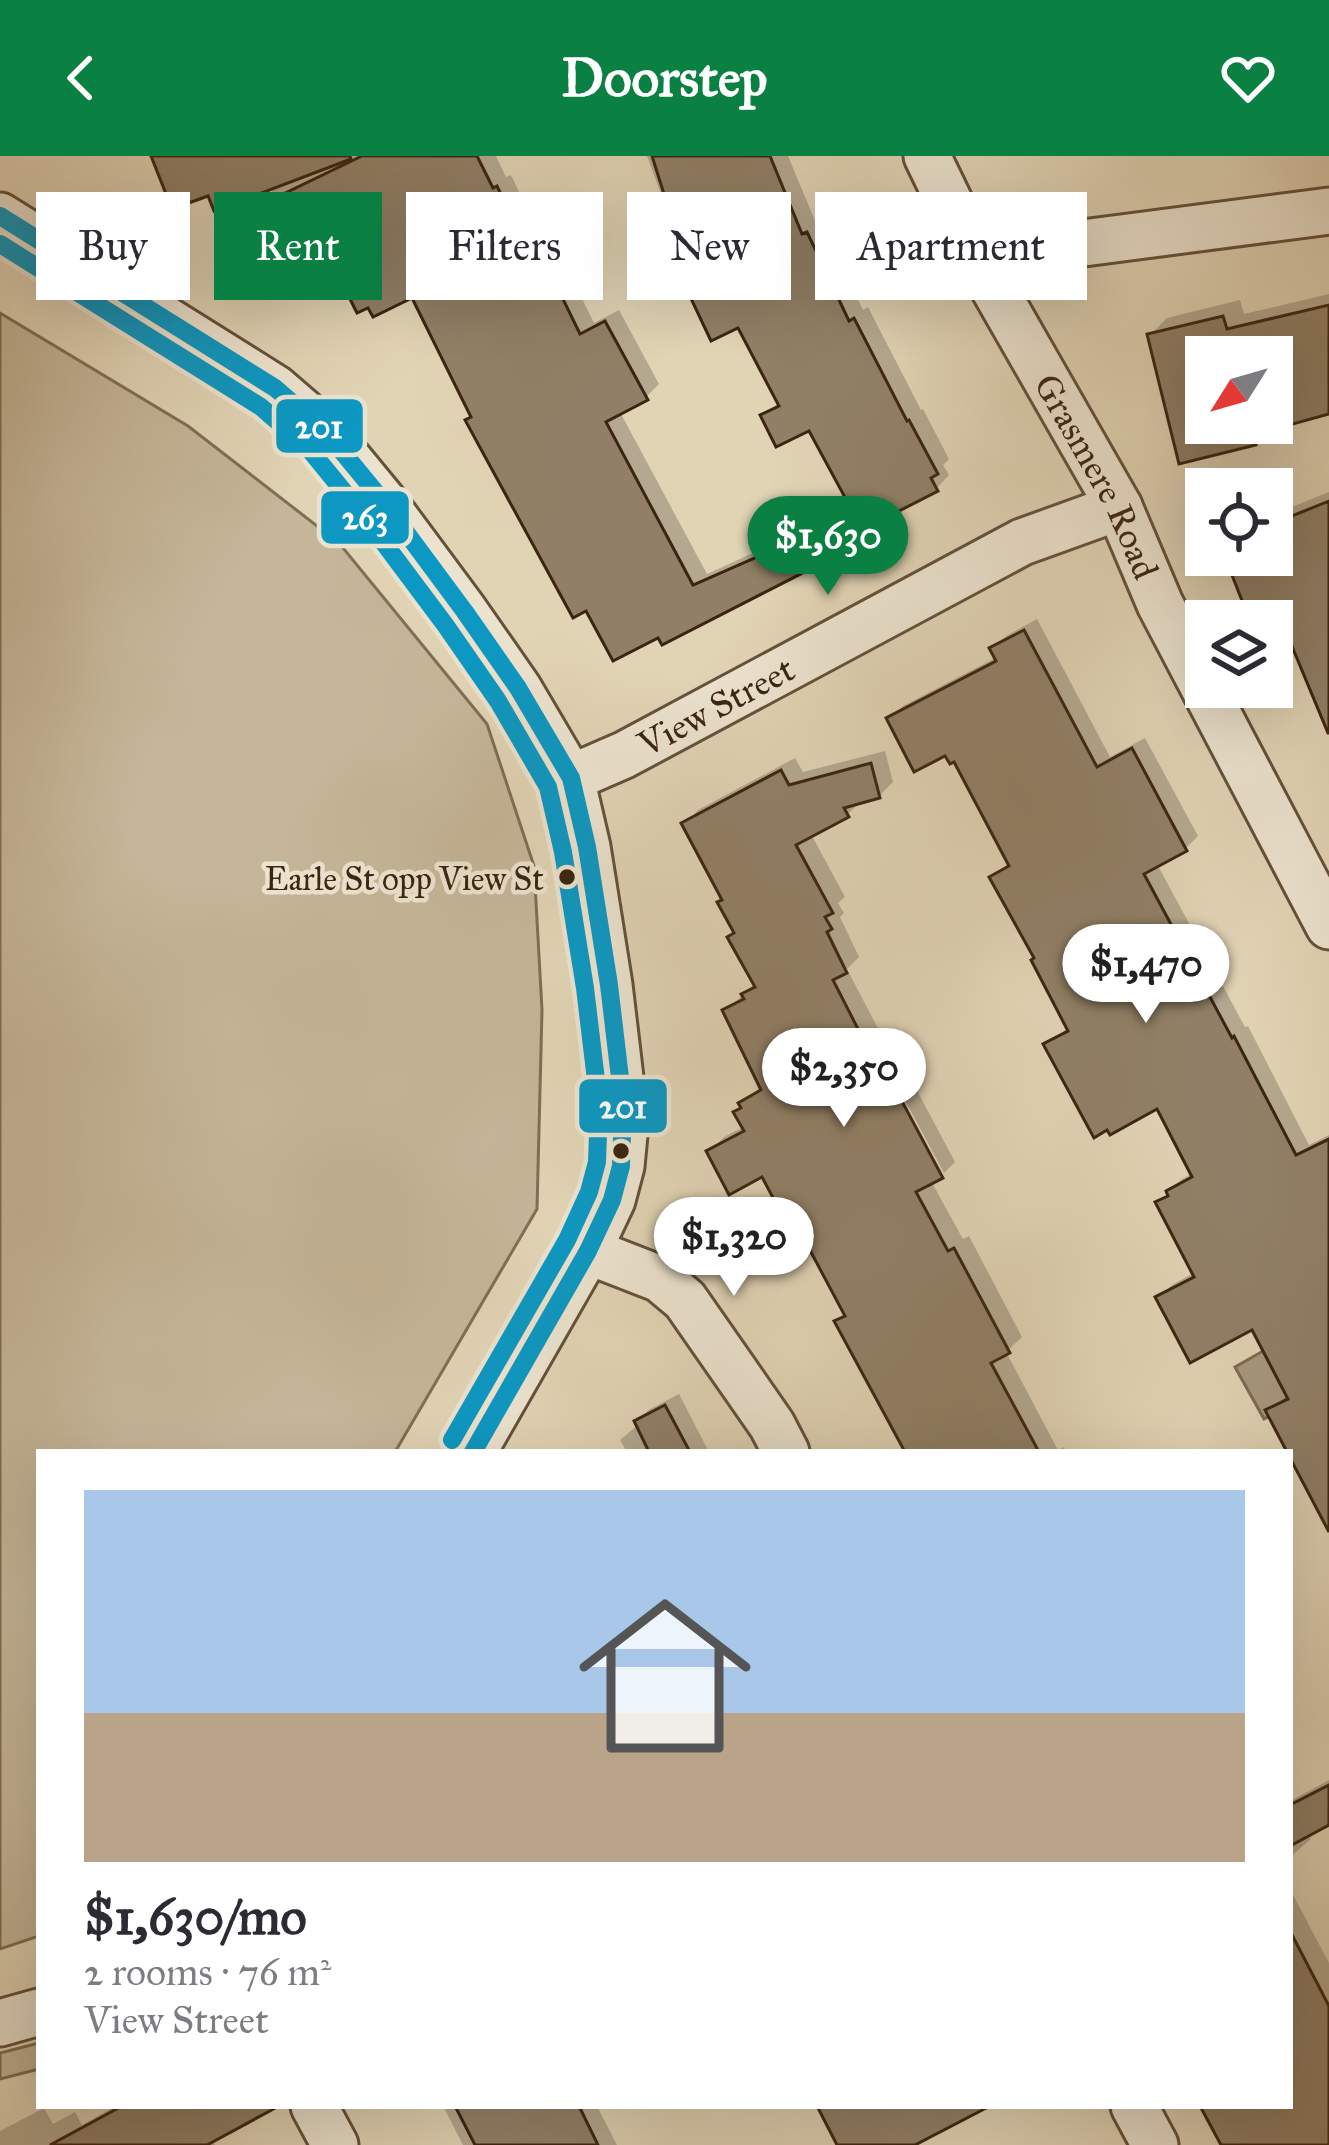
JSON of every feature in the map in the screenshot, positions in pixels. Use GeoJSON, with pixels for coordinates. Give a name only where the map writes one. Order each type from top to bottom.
{"type":"FeatureCollection","features":[{"type":"Feature","properties":{"kind":"street","name":"Grasmere Road"},"geometry":{"type":"LineString","coordinates":[[927,156],[945,192]]}},
{"type":"Feature","properties":{"kind":"street"},"geometry":{"type":"LineString","coordinates":[[1087,242],[1329,212]]}},
{"type":"Feature","properties":{"kind":"street"},"geometry":{"type":"LineString","coordinates":[[0,216],[275,388],[326,432],[465,612],[518,688],[571,778],[610,985],[623,1103],[621,1166],[612,1200],[588,1251],[475,1449]]}},
{"type":"Feature","properties":{"kind":"street","name":"Grasmere Road"},"geometry":{"type":"LineString","coordinates":[[1001,300],[1119,507],[1160,604],[1329,926]]}},
{"type":"Feature","properties":{"kind":"street","name":"View Street"},"geometry":{"type":"LineString","coordinates":[[571,778],[624,755],[1022,542],[1119,507]]}},
{"type":"Feature","properties":{"kind":"street"},"geometry":{"type":"LineString","coordinates":[[588,1251],[660,1279],[686,1300],[784,1449]]}},
{"type":"Feature","properties":{"kind":"street"},"geometry":{"type":"LineString","coordinates":[[0,2023],[36,2013]]}},
{"type":"Feature","properties":{"kind":"street"},"geometry":{"type":"LineString","coordinates":[[316,2109],[334,2145]]}},
{"type":"Feature","properties":{"kind":"street"},"geometry":{"type":"LineString","coordinates":[[1136,2109],[1155,2145]]}},
{"type":"Feature","properties":{"kind":"shaded area"},"geometry":{"type":"Polygon","coordinates":[[[0,313],[188,426],[339,543],[487,724],[534,866],[542,1010],[537,1209],[397,1449],[36,1449],[36,1937],[0,1949],[0,313]]]}},
{"type":"Feature","properties":{"kind":"shaded area"},"geometry":{"type":"Polygon","coordinates":[[[1263,1351],[1291,1404],[1264,1419],[1235,1367],[1263,1351]]]}},
{"type":"Feature","properties":{"kind":"shaded area"},"geometry":{"type":"Polygon","coordinates":[[[36,2044],[36,2070],[0,2079],[0,2053],[36,2044]]]}},
{"type":"Feature","properties":{"kind":"building"},"geometry":{"type":"Polygon","coordinates":[[[151,156],[351,159],[264,192],[214,192],[214,211],[208,196],[190,202],[190,192],[165,192],[151,156]]]}},
{"type":"Feature","properties":{"kind":"building"},"geometry":{"type":"Polygon","coordinates":[[[362,156],[477,156],[493,188],[497,186],[500,192],[406,192],[408,300],[373,317],[368,308],[357,313],[350,300],[382,300],[382,192],[287,192],[362,156]]]}},
{"type":"Feature","properties":{"kind":"building"},"geometry":{"type":"Polygon","coordinates":[[[652,156],[770,156],[785,192],[663,192],[652,156]]]}},
{"type":"Feature","properties":{"kind":"building"},"geometry":{"type":"Polygon","coordinates":[[[791,207],[802,234],[807,232],[815,249],[815,300],[839,300],[849,321],[854,318],[938,474],[931,478],[938,491],[864,529],[869,539],[662,645],[658,638],[613,661],[586,611],[573,618],[465,420],[471,417],[413,300],[563,300],[580,334],[605,321],[648,400],[606,422],[693,585],[775,549],[771,541],[807,522],[812,532],[854,514],[809,431],[776,447],[760,415],[779,406],[738,328],[711,341],[692,300],[791,300],[791,207]]]}},
{"type":"Feature","properties":{"kind":"building"},"geometry":{"type":"Polygon","coordinates":[[[1329,305],[1329,414],[1293,424],[1293,336],[1185,336],[1185,444],[1256,445],[1179,464],[1147,334],[1223,316],[1227,329],[1329,305]]]}},
{"type":"Feature","properties":{"kind":"building"},"geometry":{"type":"Polygon","coordinates":[[[1329,501],[1329,733],[1293,649],[1293,600],[1242,600],[1232,576],[1293,576],[1293,516],[1329,501]]]}},
{"type":"Feature","properties":{"kind":"building"},"geometry":{"type":"Polygon","coordinates":[[[1024,630],[1097,767],[1132,748],[1187,851],[1144,874],[1296,1155],[1329,1139],[1329,1532],[1293,1464],[1293,1449],[1285,1449],[1265,1410],[1288,1399],[1252,1330],[1190,1363],[1155,1297],[1194,1277],[1155,1202],[1192,1177],[1157,1109],[1110,1135],[1107,1130],[1094,1138],[1043,1044],[1068,1031],[989,877],[1009,866],[954,762],[950,764],[945,756],[914,772],[886,718],[996,661],[989,648],[1024,630]]]}},
{"type":"Feature","properties":{"kind":"building"},"geometry":{"type":"Polygon","coordinates":[[[871,763],[880,798],[844,808],[849,817],[796,845],[833,913],[825,917],[832,929],[827,932],[847,973],[833,980],[883,1078],[888,1075],[943,1178],[916,1192],[948,1251],[954,1248],[1010,1353],[991,1363],[1037,1449],[903,1449],[834,1321],[845,1316],[796,1224],[789,1228],[762,1177],[729,1195],[706,1151],[744,1131],[733,1112],[741,1108],[738,1103],[761,1090],[722,1010],[755,987],[727,937],[734,933],[717,902],[722,900],[681,823],[781,770],[789,785],[871,763]]]}},
{"type":"Feature","properties":{"kind":"building"},"geometry":{"type":"Polygon","coordinates":[[[665,1405],[688,1449],[648,1449],[634,1421],[665,1405]]]}},
{"type":"Feature","properties":{"kind":"building"},"geometry":{"type":"Polygon","coordinates":[[[1329,1785],[1329,1825],[1293,1844],[1293,1803],[1329,1785]]]}},
{"type":"Feature","properties":{"kind":"building"},"geometry":{"type":"Polygon","coordinates":[[[1293,1937],[1329,2006],[1329,2145],[1221,2145],[1202,2109],[1293,2109],[1293,1937]]]}},
{"type":"Feature","properties":{"kind":"building"},"geometry":{"type":"Polygon","coordinates":[[[116,2109],[273,2109],[207,2145],[50,2145],[116,2109]]]}},
{"type":"Feature","properties":{"kind":"building"},"geometry":{"type":"Polygon","coordinates":[[[457,2109],[580,2109],[598,2145],[475,2145],[457,2109]]]}},
{"type":"Feature","properties":{"kind":"building"},"geometry":{"type":"Polygon","coordinates":[[[819,2109],[984,2109],[915,2145],[837,2145],[819,2109]]]}},
{"type":"Feature","properties":{"kind":"transit line","name":"201"},"geometry":{"type":"LineString","coordinates":[[0,216],[275,388],[326,432],[465,612],[518,688],[571,778],[609,985],[623,1103],[621,1166],[612,1200],[588,1251],[475,1449]]}},
{"type":"Feature","properties":{"kind":"transit line","name":"263"},"geometry":{"type":"LineString","coordinates":[[0,244],[261,407],[309,449],[446,626],[498,701],[548,787],[585,988],[599,1105],[597,1162],[567,1240],[452,1440]]}},
{"type":"Feature","properties":{"kind":"place","name":"Earle St opp View St"},"geometry":{"type":"Point","coordinates":[567,877]}}]}
